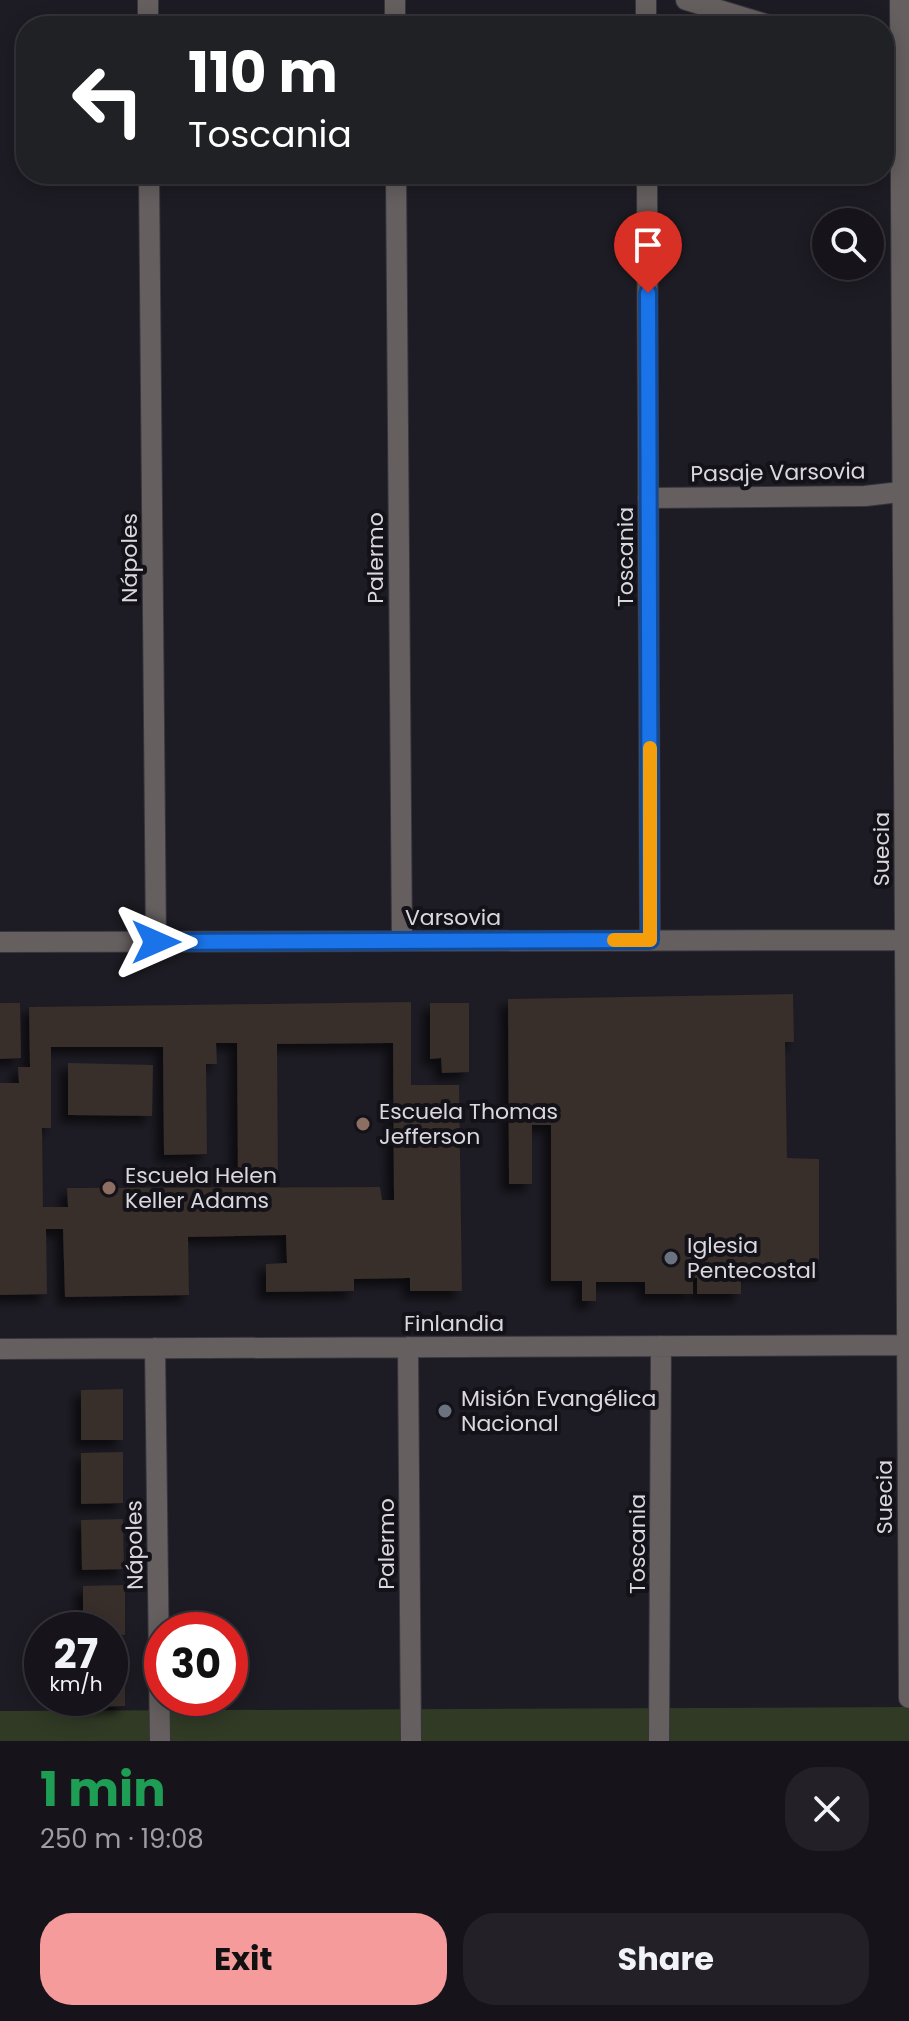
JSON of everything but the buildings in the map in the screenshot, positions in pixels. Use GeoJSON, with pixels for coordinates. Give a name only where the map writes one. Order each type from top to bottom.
{"type":"FeatureCollection","features":[{"type":"Feature","properties":{"kind":"street"},"geometry":{"type":"LineString","coordinates":[[686,0],[739,16]]}},
{"type":"Feature","properties":{"kind":"street","name":"Suecia"},"geometry":{"type":"LineString","coordinates":[[900,0],[898,63],[906,492],[909,1698]]}},
{"type":"Feature","properties":{"kind":"street","name":"Nápoles"},"geometry":{"type":"LineString","coordinates":[[149,184],[156,942]]}},
{"type":"Feature","properties":{"kind":"street","name":"Palermo"},"geometry":{"type":"LineString","coordinates":[[396,184],[402,941]]}},
{"type":"Feature","properties":{"kind":"street","name":"Toscania"},"geometry":{"type":"LineString","coordinates":[[647,184],[650,940]]}},
{"type":"Feature","properties":{"kind":"street","name":"Pasaje Varsovia"},"geometry":{"type":"LineString","coordinates":[[648,498],[865,496],[906,492]]}},
{"type":"Feature","properties":{"kind":"street","name":"Varsovia"},"geometry":{"type":"LineString","coordinates":[[0,942],[905,940]]}},
{"type":"Feature","properties":{"kind":"street","name":"Finlandia"},"geometry":{"type":"LineString","coordinates":[[0,1349],[909,1345]]}},
{"type":"Feature","properties":{"kind":"street","name":"Toscania"},"geometry":{"type":"LineString","coordinates":[[659,1741],[661,1346]]}},
{"type":"Feature","properties":{"kind":"street","name":"Palermo"},"geometry":{"type":"LineString","coordinates":[[408,1347],[411,1741]]}},
{"type":"Feature","properties":{"kind":"street","name":"Nápoles"},"geometry":{"type":"LineString","coordinates":[[155,1348],[160,1741]]}},
{"type":"Feature","properties":{"kind":"green space"},"geometry":{"type":"Polygon","coordinates":[[[909,1707],[909,1741],[0,1741],[0,1711],[24,1711],[24,1716],[128,1716],[128,1710],[144,1710],[144,1716],[248,1716],[248,1710],[909,1707]]]}},
{"type":"Feature","properties":{"kind":"slow traffic"},"geometry":{"type":"LineString","coordinates":[[614,940],[650,940],[650,748]]}},
{"type":"Feature","properties":{"kind":"place","name":"Escuela Thomas Jefferson"},"geometry":{"type":"Point","coordinates":[363,1124]}},
{"type":"Feature","properties":{"kind":"place","name":"Escuela Helen Keller Adams"},"geometry":{"type":"Point","coordinates":[109,1188]}},
{"type":"Feature","properties":{"kind":"place","name":"Iglesia Pentecostal"},"geometry":{"type":"Point","coordinates":[671,1258]}},
{"type":"Feature","properties":{"kind":"place","name":"Misión Evangélica Nacional"},"geometry":{"type":"Point","coordinates":[445,1411]}},
{"type":"Feature","properties":{"kind":"route"},"geometry":{"type":"LineString","coordinates":[[156,942],[650,940],[648,293]]}}]}
